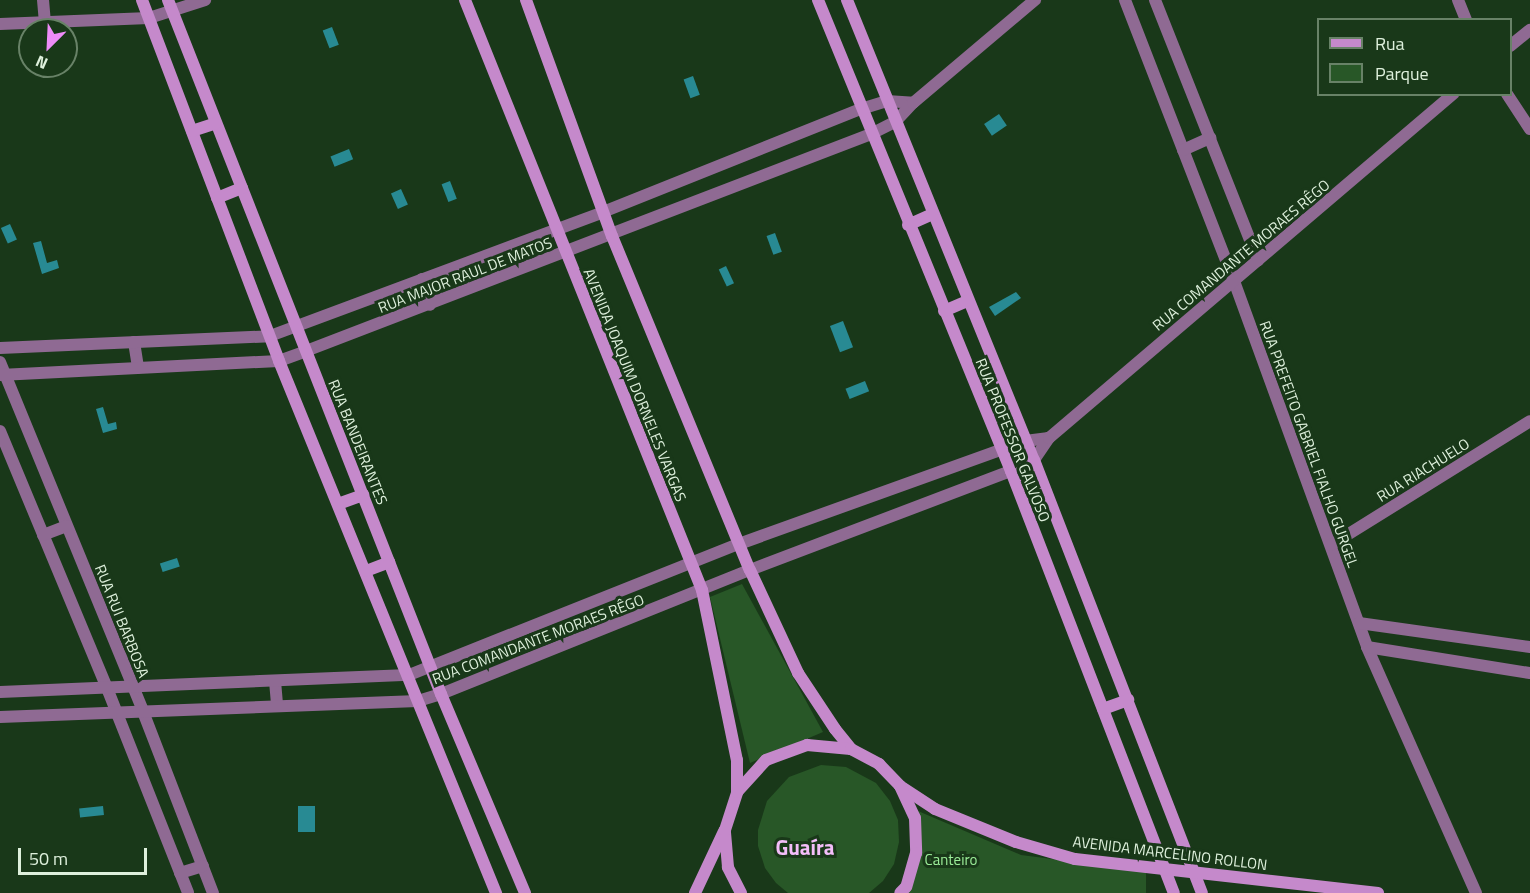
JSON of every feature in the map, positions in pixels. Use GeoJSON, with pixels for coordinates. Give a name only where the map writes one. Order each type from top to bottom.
{"type":"FeatureCollection","features":[{"type":"Feature","properties":{"kind":"street"},"geometry":{"type":"LineString","coordinates":[[43,0],[45,18]]}},
{"type":"Feature","properties":{"kind":"street"},"geometry":{"type":"LineString","coordinates":[[142,0],[279,361],[496,893]]}},
{"type":"Feature","properties":{"kind":"street"},"geometry":{"type":"LineString","coordinates":[[78,21],[149,18],[171,6],[205,0]]}},
{"type":"Feature","properties":{"kind":"street","name":"AVENIDA JOAQUIM DORNELES VARGAS"},"geometry":{"type":"LineString","coordinates":[[465,0],[702,590],[737,760],[736,792]]}},
{"type":"Feature","properties":{"kind":"street"},"geometry":{"type":"LineString","coordinates":[[526,0],[612,236],[750,570],[798,672],[835,729],[851,749]]}},
{"type":"Feature","properties":{"kind":"street","name":"RUA PROFESSOR GALVOSO"},"geometry":{"type":"LineString","coordinates":[[818,0],[908,225],[1011,471],[1174,893]]}},
{"type":"Feature","properties":{"kind":"street","name":"RUA PROFESSOR GALVOSO"},"geometry":{"type":"LineString","coordinates":[[847,0],[1034,460],[1202,893]]}},
{"type":"Feature","properties":{"kind":"street","name":"RUA MAJOR RAUL DE MATOS"},"geometry":{"type":"LineString","coordinates":[[2,375],[279,361],[612,236],[871,134],[896,121],[913,103],[1035,0]]}},
{"type":"Feature","properties":{"kind":"street","name":"RUA PREFEITO GABRIEL FIALHO GURGEL"},"geometry":{"type":"LineString","coordinates":[[1125,0],[1234,281],[1367,647],[1476,893]]}},
{"type":"Feature","properties":{"kind":"street"},"geometry":{"type":"LineString","coordinates":[[1155,0],[1258,260]]}},
{"type":"Feature","properties":{"kind":"street"},"geometry":{"type":"LineString","coordinates":[[1458,0],[1465,18]]}},
{"type":"Feature","properties":{"kind":"street","name":"RUA BANDEIRANTES"},"geometry":{"type":"LineString","coordinates":[[171,6],[441,694],[525,893]]}},
{"type":"Feature","properties":{"kind":"street"},"geometry":{"type":"LineString","coordinates":[[0,24],[18,23]]}},
{"type":"Feature","properties":{"kind":"street"},"geometry":{"type":"LineString","coordinates":[[1512,44],[1530,30]]}},
{"type":"Feature","properties":{"kind":"street","name":"RUA COMANDANTE MORAES RÊGO"},"geometry":{"type":"LineString","coordinates":[[0,717],[142,709],[418,701],[441,694],[750,570],[1011,471],[1034,460],[1049,438],[1451,96]]}},
{"type":"Feature","properties":{"kind":"street"},"geometry":{"type":"LineString","coordinates":[[1508,96],[1530,129]]}},
{"type":"Feature","properties":{"kind":"street","name":"RUA MAJOR RAUL DE MATOS"},"geometry":{"type":"LineString","coordinates":[[0,348],[270,336],[603,213],[861,109],[887,101],[913,103]]}},
{"type":"Feature","properties":{"kind":"street"},"geometry":{"type":"LineString","coordinates":[[192,131],[216,123]]}},
{"type":"Feature","properties":{"kind":"street"},"geometry":{"type":"LineString","coordinates":[[1183,150],[1210,138]]}},
{"type":"Feature","properties":{"kind":"street"},"geometry":{"type":"LineString","coordinates":[[217,198],[242,188]]}},
{"type":"Feature","properties":{"kind":"street"},"geometry":{"type":"LineString","coordinates":[[908,225],[933,214]]}},
{"type":"Feature","properties":{"kind":"street"},"geometry":{"type":"LineString","coordinates":[[422,279],[430,305]]}},
{"type":"Feature","properties":{"kind":"street"},"geometry":{"type":"LineString","coordinates":[[944,310],[968,301]]}},
{"type":"Feature","properties":{"kind":"street"},"geometry":{"type":"LineString","coordinates":[[134,342],[138,368]]}},
{"type":"Feature","properties":{"kind":"street","name":"RUA RUI BARBOSA"},"geometry":{"type":"LineString","coordinates":[[0,362],[2,375],[133,686],[213,893]]}},
{"type":"Feature","properties":{"kind":"street","name":"RUA RIACHUELO"},"geometry":{"type":"LineString","coordinates":[[1331,545],[1530,421]]}},
{"type":"Feature","properties":{"kind":"street"},"geometry":{"type":"LineString","coordinates":[[0,431],[117,712],[188,893]]}},
{"type":"Feature","properties":{"kind":"street","name":"RUA COMANDANTE MORAES RÊGO"},"geometry":{"type":"LineString","coordinates":[[0,692],[409,675],[739,544],[1001,449],[1025,441],[1049,438]]}},
{"type":"Feature","properties":{"kind":"street"},"geometry":{"type":"LineString","coordinates":[[338,504],[363,495]]}},
{"type":"Feature","properties":{"kind":"street"},"geometry":{"type":"LineString","coordinates":[[43,535],[66,525]]}},
{"type":"Feature","properties":{"kind":"street"},"geometry":{"type":"LineString","coordinates":[[366,571],[389,562]]}},
{"type":"Feature","properties":{"kind":"street"},"geometry":{"type":"LineString","coordinates":[[1359,623],[1530,647]]}},
{"type":"Feature","properties":{"kind":"street"},"geometry":{"type":"LineString","coordinates":[[1367,647],[1530,673]]}},
{"type":"Feature","properties":{"kind":"street"},"geometry":{"type":"LineString","coordinates":[[274,681],[277,705]]}},
{"type":"Feature","properties":{"kind":"street"},"geometry":{"type":"LineString","coordinates":[[1103,709],[1128,700]]}},
{"type":"Feature","properties":{"kind":"street"},"geometry":{"type":"LineString","coordinates":[[695,893],[725,830],[736,792],[766,760],[807,745],[851,749],[879,764],[900,786],[915,818],[916,853],[906,887],[900,893]]}},
{"type":"Feature","properties":{"kind":"street","name":"AVENIDA MARCELINO ROLLON"},"geometry":{"type":"LineString","coordinates":[[900,786],[935,809],[1016,842],[1075,859],[1378,893]]}},
{"type":"Feature","properties":{"kind":"street"},"geometry":{"type":"LineString","coordinates":[[725,830],[728,867],[741,893]]}},
{"type":"Feature","properties":{"kind":"street"},"geometry":{"type":"LineString","coordinates":[[180,873],[202,866]]}},
{"type":"Feature","properties":{"kind":"green space"},"geometry":{"type":"Polygon","coordinates":[[[742,584],[823,732],[750,763],[710,597],[742,584]]]}},
{"type":"Feature","properties":{"kind":"green space"},"geometry":{"type":"Polygon","coordinates":[[[821,765],[846,767],[876,783],[890,801],[898,820],[899,842],[894,864],[883,881],[869,893],[788,893],[776,883],[765,868],[758,846],[758,830],[767,801],[789,777],[821,765]]]}},
{"type":"Feature","properties":{"kind":"green space","name":"Canteiro"},"geometry":{"type":"Polygon","coordinates":[[[918,811],[1021,855],[1146,871],[1146,893],[907,893],[918,855],[918,811]]]}},
{"type":"Feature","properties":{"kind":"water"},"geometry":{"type":"Polygon","coordinates":[[[332,27],[339,45],[329,48],[323,31],[332,27]]]}},
{"type":"Feature","properties":{"kind":"water"},"geometry":{"type":"Polygon","coordinates":[[[693,76],[700,95],[690,98],[684,79],[693,76]]]}},
{"type":"Feature","properties":{"kind":"water"},"geometry":{"type":"Polygon","coordinates":[[[999,114],[1007,126],[992,136],[984,124],[999,114]]]}},
{"type":"Feature","properties":{"kind":"water"},"geometry":{"type":"Polygon","coordinates":[[[349,149],[353,159],[335,167],[330,156],[349,149]]]}},
{"type":"Feature","properties":{"kind":"water"},"geometry":{"type":"Polygon","coordinates":[[[450,181],[457,199],[448,202],[442,184],[450,181]]]}},
{"type":"Feature","properties":{"kind":"water"},"geometry":{"type":"Polygon","coordinates":[[[401,189],[408,205],[398,209],[391,193],[401,189]]]}},
{"type":"Feature","properties":{"kind":"water"},"geometry":{"type":"Polygon","coordinates":[[[10,224],[17,240],[8,244],[1,228],[10,224]]]}},
{"type":"Feature","properties":{"kind":"water"},"geometry":{"type":"Polygon","coordinates":[[[775,233],[782,252],[773,255],[767,236],[775,233]]]}},
{"type":"Feature","properties":{"kind":"water"},"geometry":{"type":"Polygon","coordinates":[[[41,241],[47,263],[57,260],[59,268],[42,274],[33,243],[41,241]]]}},
{"type":"Feature","properties":{"kind":"water"},"geometry":{"type":"Polygon","coordinates":[[[726,266],[734,283],[727,287],[719,269],[726,266]]]}},
{"type":"Feature","properties":{"kind":"water"},"geometry":{"type":"Polygon","coordinates":[[[1016,292],[1021,298],[995,316],[989,307],[1016,292]]]}},
{"type":"Feature","properties":{"kind":"water"},"geometry":{"type":"Polygon","coordinates":[[[843,321],[853,347],[840,352],[830,326],[843,321]]]}},
{"type":"Feature","properties":{"kind":"water"},"geometry":{"type":"Polygon","coordinates":[[[865,381],[869,391],[850,399],[846,389],[865,381]]]}},
{"type":"Feature","properties":{"kind":"water"},"geometry":{"type":"Polygon","coordinates":[[[103,407],[108,424],[116,422],[117,429],[103,433],[96,409],[103,407]]]}},
{"type":"Feature","properties":{"kind":"water"},"geometry":{"type":"Polygon","coordinates":[[[177,558],[180,567],[163,572],[160,564],[177,558]]]}},
{"type":"Feature","properties":{"kind":"water"},"geometry":{"type":"Polygon","coordinates":[[[103,806],[104,815],[80,817],[79,809],[103,806]]]}},
{"type":"Feature","properties":{"kind":"water"},"geometry":{"type":"Polygon","coordinates":[[[298,806],[315,806],[315,832],[298,832],[298,806]]]}},
{"type":"Feature","properties":{"kind":"district","name":"Guaíra"},"geometry":{"type":"Point","coordinates":[805,847]}}]}
